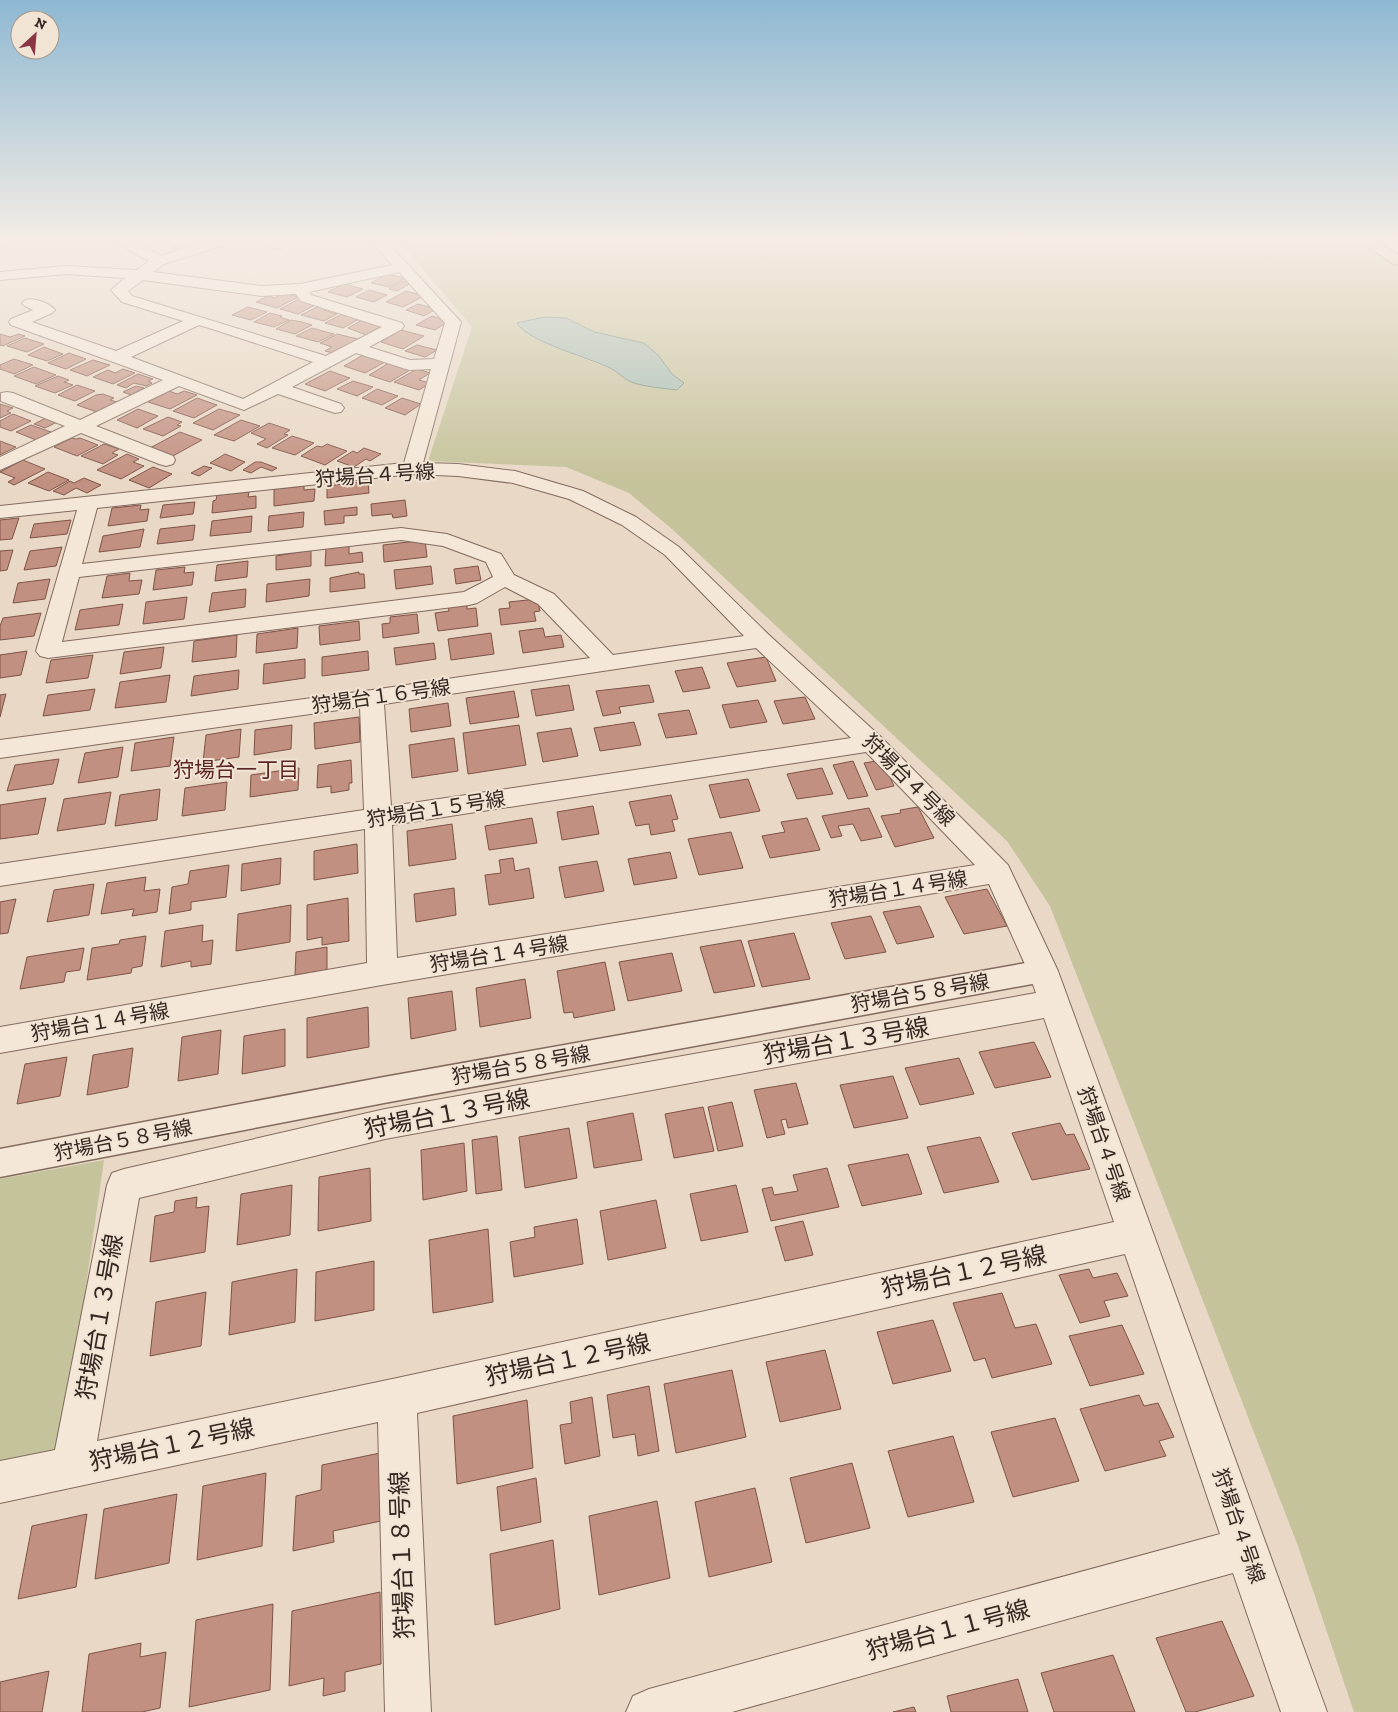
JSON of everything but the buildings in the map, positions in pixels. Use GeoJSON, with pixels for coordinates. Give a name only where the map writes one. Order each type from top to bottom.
{"type":"FeatureCollection","features":[{"type":"Feature","properties":{"kind":"street"},"geometry":{"type":"LineString","coordinates":[[20,321],[17,322],[244,405],[396,326],[380,321]]}},
{"type":"Feature","properties":{"kind":"street"},"geometry":{"type":"LineString","coordinates":[[116,357],[195,321]]}},
{"type":"Feature","properties":{"kind":"street"},"geometry":{"type":"LineString","coordinates":[[200,321],[329,362]]}},
{"type":"Feature","properties":{"kind":"street"},"geometry":{"type":"LineString","coordinates":[[412,468],[451,321]]}},
{"type":"Feature","properties":{"kind":"street"},"geometry":{"type":"LineString","coordinates":[[356,348],[408,364],[441,364]]}},
{"type":"Feature","properties":{"kind":"street"},"geometry":{"type":"LineString","coordinates":[[0,464],[176,381]]}},
{"type":"Feature","properties":{"kind":"street"},"geometry":{"type":"LineString","coordinates":[[278,388],[335,408]]}},
{"type":"Feature","properties":{"kind":"street"},"geometry":{"type":"LineString","coordinates":[[7,397],[166,460]]}},
{"type":"Feature","properties":{"kind":"street","name":"狩場台４号線"},"geometry":{"type":"LineString","coordinates":[[0,512],[412,468],[458,470],[515,477],[576,495],[630,521],[672,551],[761,640],[872,742],[998,872],[1043,971],[1304,1712]]}},
{"type":"Feature","properties":{"kind":"street"},"geometry":{"type":"LineString","coordinates":[[89,502],[48,651],[469,598],[505,579]]}},
{"type":"Feature","properties":{"kind":"street"},"geometry":{"type":"LineString","coordinates":[[70,572],[401,534],[447,540],[494,558],[505,579],[546,599],[609,664]]}},
{"type":"Feature","properties":{"kind":"street","name":"狩場台１６号線"},"geometry":{"type":"LineString","coordinates":[[0,749],[372,698],[761,640]]}},
{"type":"Feature","properties":{"kind":"street"},"geometry":{"type":"LineString","coordinates":[[372,698],[378,817],[382,972]]}},
{"type":"Feature","properties":{"kind":"street","name":"狩場台１５号線"},"geometry":{"type":"LineString","coordinates":[[0,875],[872,742]]}},
{"type":"Feature","properties":{"kind":"street","name":"狩場台１４号線"},"geometry":{"type":"LineString","coordinates":[[0,1040],[382,972],[998,872]]}},
{"type":"Feature","properties":{"kind":"street","name":"狩場台５８号線"},"geometry":{"type":"LineString","coordinates":[[0,1163],[384,1090],[1043,971]]}},
{"type":"Feature","properties":{"kind":"street","name":"狩場台１３号線"},"geometry":{"type":"LineString","coordinates":[[72,1466],[124,1185],[385,1124],[1054,1003]]}},
{"type":"Feature","properties":{"kind":"street","name":"狩場台１２号線"},"geometry":{"type":"LineString","coordinates":[[0,1482],[396,1398],[1136,1234]]}},
{"type":"Feature","properties":{"kind":"street","name":"狩場台１８号線"},"geometry":{"type":"LineString","coordinates":[[396,1398],[408,1712]]}},
{"type":"Feature","properties":{"kind":"street","name":"狩場台１１号線"},"geometry":{"type":"LineString","coordinates":[[649,1712],[1246,1548]]}},
{"type":"Feature","properties":{"kind":"shaded area"},"geometry":{"type":"Polygon","coordinates":[[[467,321],[549,321],[518,326],[579,357],[612,369],[630,382],[680,380],[672,374],[658,355],[644,343],[594,332],[572,321],[1398,321],[1398,1712],[1354,1712],[1298,1546],[1050,906],[1007,841],[672,529],[629,493],[566,467],[428,461],[472,327],[467,321]]]}},
{"type":"Feature","properties":{"kind":"shaded area"},"geometry":{"type":"Polygon","coordinates":[[[526,321],[572,321],[594,332],[644,343],[658,355],[672,374],[684,383],[677,390],[631,382],[612,369],[546,343],[523,330],[517,323],[526,321]]]}},
{"type":"Feature","properties":{"kind":"shaded area"},"geometry":{"type":"Polygon","coordinates":[[[104,1160],[61,1459],[0,1472],[0,1179],[104,1160]]]}},
{"type":"Feature","properties":{"kind":"district","name":"狩場台一丁目"},"geometry":{"type":"Point","coordinates":[236,770]}}]}
